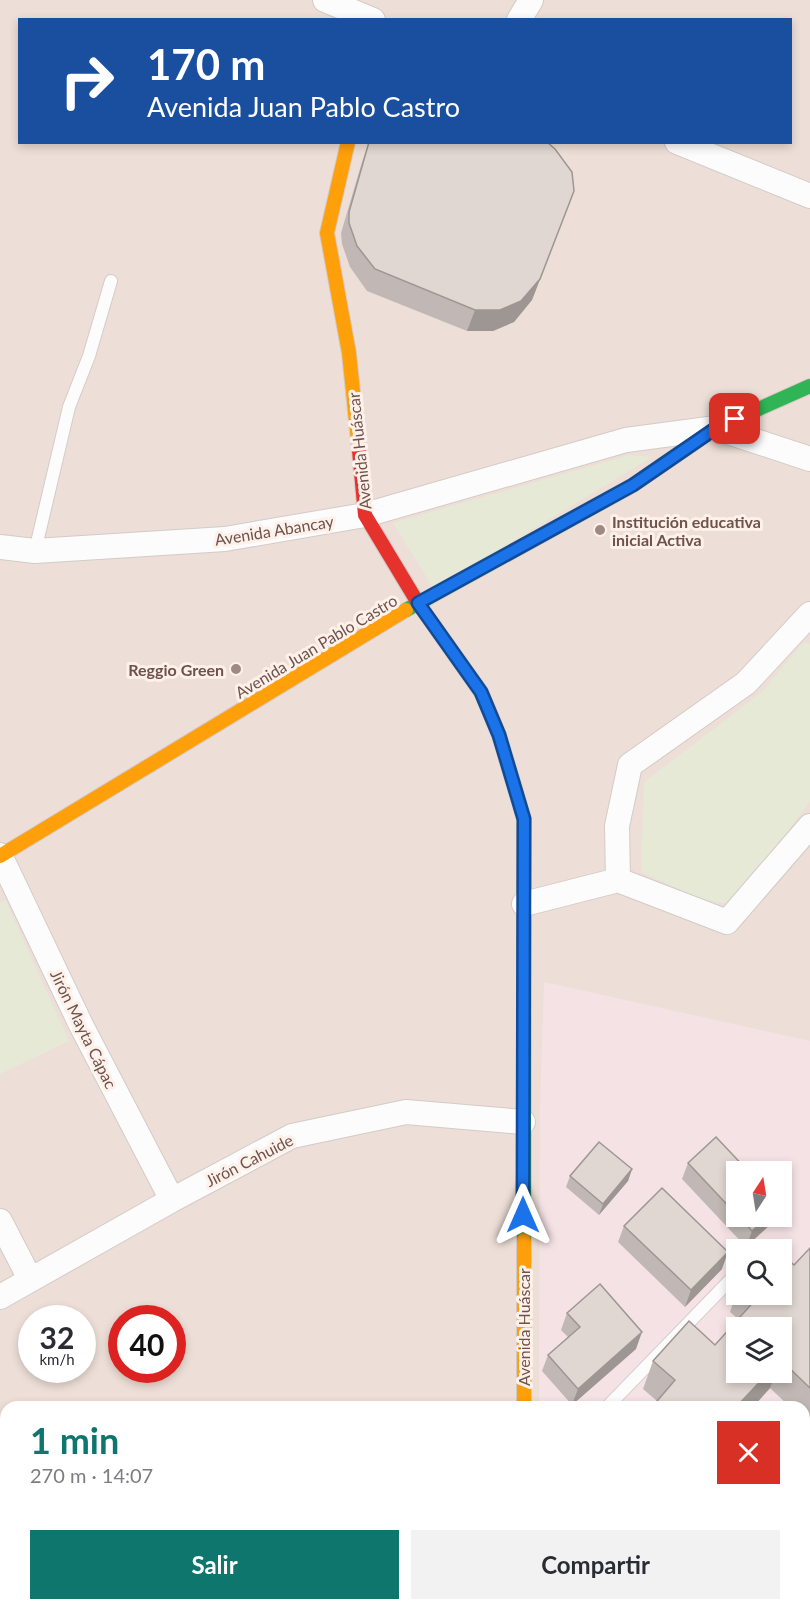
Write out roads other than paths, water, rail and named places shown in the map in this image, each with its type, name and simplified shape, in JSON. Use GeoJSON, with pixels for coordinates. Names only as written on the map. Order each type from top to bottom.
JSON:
{"type":"FeatureCollection","features":[{"type":"Feature","properties":{"kind":"street"},"geometry":{"type":"LineString","coordinates":[[325,0],[368,18]]}},
{"type":"Feature","properties":{"kind":"street"},"geometry":{"type":"LineString","coordinates":[[520,18],[531,0]]}},
{"type":"Feature","properties":{"kind":"street","name":"Avenida Huáscar"},"geometry":{"type":"LineString","coordinates":[[348,144],[327,233],[349,353],[365,515],[418,603],[481,692],[499,735],[524,819],[524,1401]]}},
{"type":"Feature","properties":{"kind":"street"},"geometry":{"type":"LineString","coordinates":[[682,144],[810,196]]}},
{"type":"Feature","properties":{"kind":"street","name":"Avenida Juan Pablo Castro"},"geometry":{"type":"LineString","coordinates":[[0,856],[418,603],[633,485],[716,428],[810,386]]}},
{"type":"Feature","properties":{"kind":"street"},"geometry":{"type":"LineString","coordinates":[[716,428],[810,459]]}},
{"type":"Feature","properties":{"kind":"street","name":"Avenida Abancay"},"geometry":{"type":"LineString","coordinates":[[0,547],[35,550],[225,539],[365,515],[626,440],[716,428]]}},
{"type":"Feature","properties":{"kind":"street"},"geometry":{"type":"LineString","coordinates":[[618,880],[617,826],[630,765],[746,683],[806,623]]}},
{"type":"Feature","properties":{"kind":"street"},"geometry":{"type":"LineString","coordinates":[[524,904],[618,880],[727,922],[810,826]]}},
{"type":"Feature","properties":{"kind":"street","name":"Jirón Mayta Cápac"},"geometry":{"type":"LineString","coordinates":[[0,856],[81,1024],[172,1200]]}},
{"type":"Feature","properties":{"kind":"street","name":"Jirón Cahuide"},"geometry":{"type":"LineString","coordinates":[[0,1297],[172,1200],[292,1136],[406,1112],[524,1122]]}},
{"type":"Feature","properties":{"kind":"street"},"geometry":{"type":"LineString","coordinates":[[0,1221],[30,1279]]}},
{"type":"Feature","properties":{"kind":"lane"},"geometry":{"type":"LineString","coordinates":[[35,550],[69,407],[89,356],[111,281]]}},
{"type":"Feature","properties":{"kind":"lane"},"geometry":{"type":"LineString","coordinates":[[613,1401],[726,1284]]}},
{"type":"Feature","properties":{"kind":"place","name":"Institución educativa inicial Activa"},"geometry":{"type":"Point","coordinates":[600,530]}},
{"type":"Feature","properties":{"kind":"place","name":"Reggio Green"},"geometry":{"type":"Point","coordinates":[236,669]}}]}
